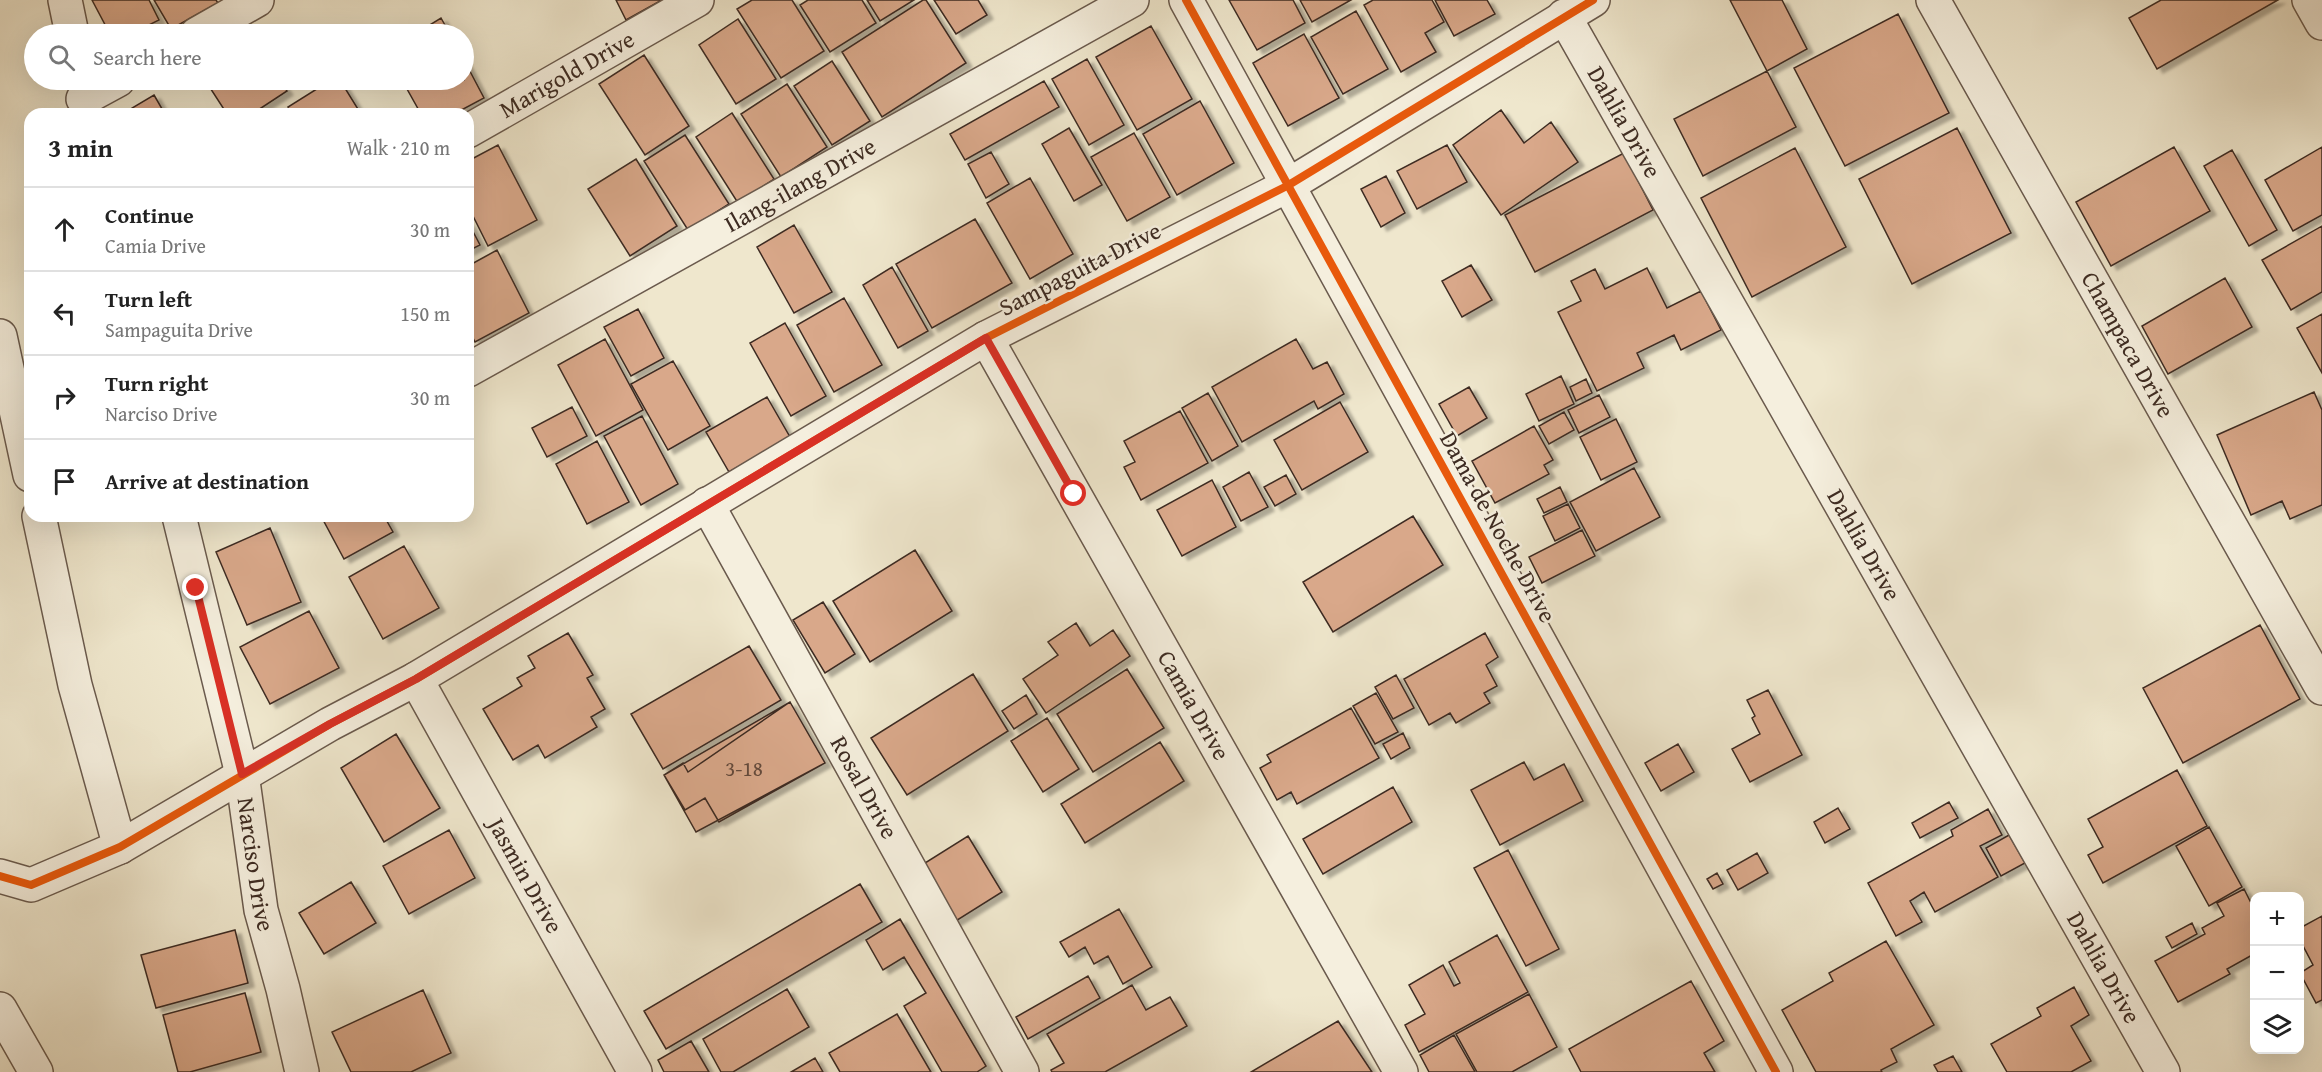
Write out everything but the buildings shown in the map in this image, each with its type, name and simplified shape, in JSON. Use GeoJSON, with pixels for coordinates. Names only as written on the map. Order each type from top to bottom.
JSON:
{"type":"FeatureCollection","features":[{"type":"Feature","properties":{"kind":"street"},"geometry":{"type":"LineString","coordinates":[[66,0],[70,24]]}},
{"type":"Feature","properties":{"kind":"street"},"geometry":{"type":"LineString","coordinates":[[215,24],[257,0]]}},
{"type":"Feature","properties":{"kind":"street","name":"Marigold Drive"},"geometry":{"type":"LineString","coordinates":[[474,128],[697,0]]}},
{"type":"Feature","properties":{"kind":"street","name":"Ilang-ilang Drive"},"geometry":{"type":"LineString","coordinates":[[474,367],[1131,0]]}},
{"type":"Feature","properties":{"kind":"street","name":"Dama de Noche Drive"},"geometry":{"type":"LineString","coordinates":[[1186,0],[1776,1072]]}},
{"type":"Feature","properties":{"kind":"street","name":"Sampaguita Drive"},"geometry":{"type":"LineString","coordinates":[[0,876],[31,885],[120,847],[330,724],[416,679],[986,338],[1287,186],[1593,0]]}},
{"type":"Feature","properties":{"kind":"street","name":"Champaca Drive"},"geometry":{"type":"LineString","coordinates":[[1934,0],[2322,688]]}},
{"type":"Feature","properties":{"kind":"street"},"geometry":{"type":"LineString","coordinates":[[2309,0],[2322,23]]}},
{"type":"Feature","properties":{"kind":"street","name":"Dahlia Drive"},"geometry":{"type":"LineString","coordinates":[[1564,16],[2163,1072]]}},
{"type":"Feature","properties":{"kind":"street"},"geometry":{"type":"LineString","coordinates":[[83,98],[99,90]]}},
{"type":"Feature","properties":{"kind":"street"},"geometry":{"type":"LineString","coordinates":[[0,336],[24,447]]}},
{"type":"Feature","properties":{"kind":"street","name":"Camia Drive"},"geometry":{"type":"LineString","coordinates":[[986,338],[1401,1072]]}},
{"type":"Feature","properties":{"kind":"street","name":"Rosal Drive"},"geometry":{"type":"LineString","coordinates":[[707,504],[1022,1072]]}},
{"type":"Feature","properties":{"kind":"street"},"geometry":{"type":"LineString","coordinates":[[40,522],[75,685],[120,847]]}},
{"type":"Feature","properties":{"kind":"street","name":"Narciso Drive"},"geometry":{"type":"LineString","coordinates":[[189,522],[242,774],[261,910],[283,989],[302,1072]]}},
{"type":"Feature","properties":{"kind":"street","name":"Jasmin Drive"},"geometry":{"type":"LineString","coordinates":[[416,679],[634,1072]]}},
{"type":"Feature","properties":{"kind":"street"},"geometry":{"type":"LineString","coordinates":[[0,1009],[36,1072]]}},
{"type":"Feature","properties":{"kind":"cycle path"},"geometry":{"type":"LineString","coordinates":[[1186,0],[1776,1072]]}},
{"type":"Feature","properties":{"kind":"cycle path"},"geometry":{"type":"LineString","coordinates":[[0,876],[31,885],[120,847],[330,724],[416,679],[986,338],[1287,186],[1593,0]]}},
{"type":"Feature","properties":{"kind":"route"},"geometry":{"type":"LineString","coordinates":[[196,588],[242,774],[416,679],[986,338],[1074,494]]}}]}
